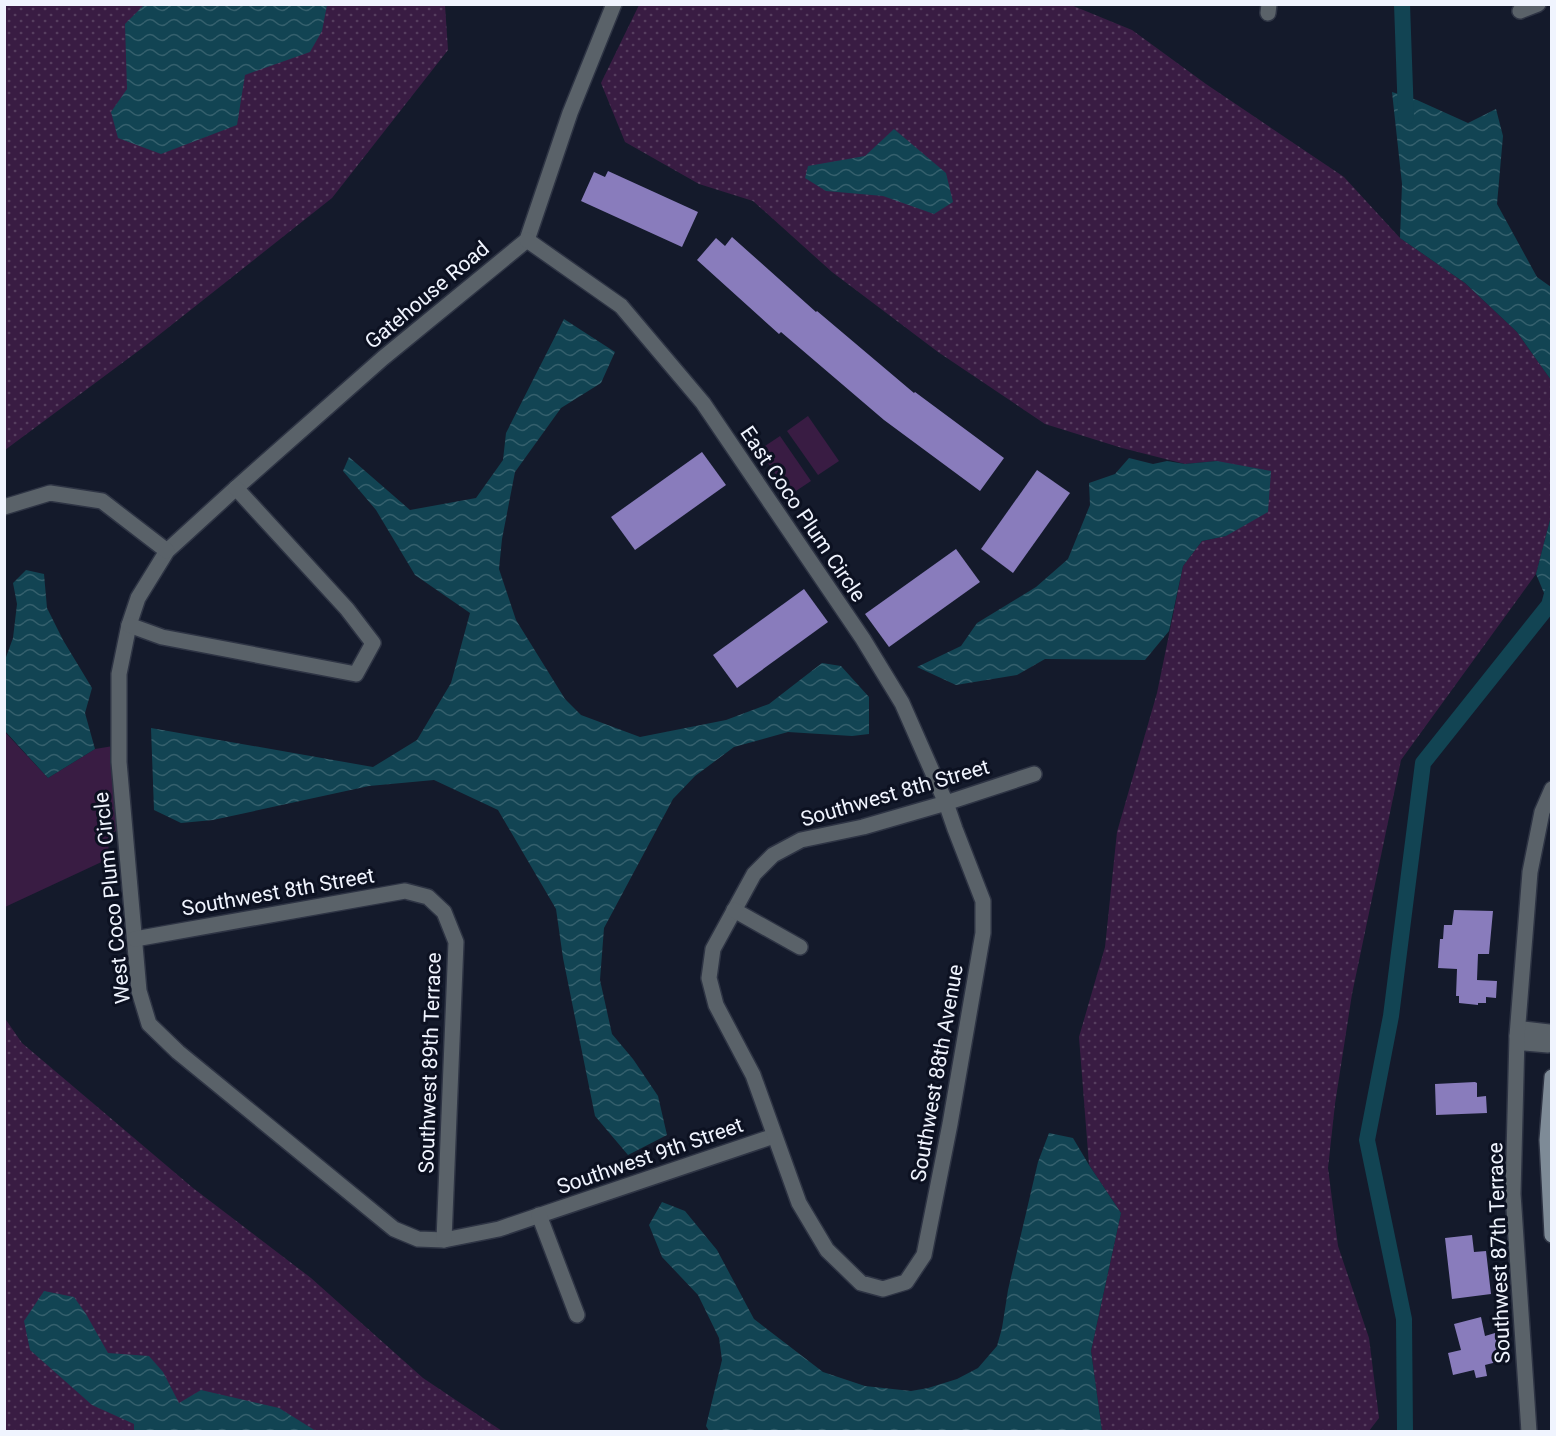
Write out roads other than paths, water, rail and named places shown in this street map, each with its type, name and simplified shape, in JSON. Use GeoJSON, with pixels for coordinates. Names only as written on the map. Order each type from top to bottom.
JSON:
{"type":"FeatureCollection","features":[{"type":"Feature","properties":{"kind":"main road"},"geometry":{"type":"LineString","coordinates":[[1551,1077],[1547,1140],[1551,1235]]}},
{"type":"Feature","properties":{"kind":"street"},"geometry":{"type":"LineString","coordinates":[[527,240],[570,113],[614,4]]}},
{"type":"Feature","properties":{"kind":"street"},"geometry":{"type":"LineString","coordinates":[[1520,11],[1538,4]]}},
{"type":"Feature","properties":{"kind":"street","name":"Gatehouse Road"},"geometry":{"type":"LineString","coordinates":[[166,551],[383,358],[527,240]]}},
{"type":"Feature","properties":{"kind":"street","name":"East Coco Plum Circle"},"geometry":{"type":"LineString","coordinates":[[527,240],[621,306],[703,403],[863,639],[902,703],[946,803],[971,868]]}},
{"type":"Feature","properties":{"kind":"street"},"geometry":{"type":"LineString","coordinates":[[129,625],[162,637],[356,674],[373,643],[347,609],[236,488]]}},
{"type":"Feature","properties":{"kind":"street"},"geometry":{"type":"LineString","coordinates":[[4,507],[50,493],[102,501],[166,551]]}},
{"type":"Feature","properties":{"kind":"street","name":"West Coco Plum Circle"},"geometry":{"type":"LineString","coordinates":[[166,551],[138,598],[129,625],[119,674],[119,762],[139,991],[149,1024],[178,1052],[394,1228],[418,1239],[444,1240],[499,1229],[539,1215]]}},
{"type":"Feature","properties":{"kind":"street","name":"Southwest 8th Street"},"geometry":{"type":"LineString","coordinates":[[774,1136],[753,1075],[716,1005],[709,978],[713,948],[754,874],[773,855],[801,840],[863,827],[1034,774]]}},
{"type":"Feature","properties":{"kind":"street","name":"Southwest 87th Terrace"},"geometry":{"type":"LineString","coordinates":[[1529,1431],[1513,1194],[1517,1036],[1530,872],[1542,812],[1551,789]]}},
{"type":"Feature","properties":{"kind":"street","name":"Southwest 88th Avenue"},"geometry":{"type":"LineString","coordinates":[[774,1136],[799,1203],[828,1250],[861,1283],[883,1289],[906,1282],[924,1254],[950,1124],[983,933],[983,901],[971,868]]}},
{"type":"Feature","properties":{"kind":"street","name":"Southwest 8th Street"},"geometry":{"type":"LineString","coordinates":[[135,939],[405,891],[428,897]]}},
{"type":"Feature","properties":{"kind":"street","name":"Southwest 89th Terrace"},"geometry":{"type":"LineString","coordinates":[[428,897],[444,912],[456,942],[444,1240]]}},
{"type":"Feature","properties":{"kind":"street"},"geometry":{"type":"LineString","coordinates":[[734,910],[800,947]]}},
{"type":"Feature","properties":{"kind":"street"},"geometry":{"type":"LineString","coordinates":[[1551,1034],[1523,1029],[1517,1036],[1523,1043],[1548,1046],[1551,1041]]}},
{"type":"Feature","properties":{"kind":"street","name":"Southwest 9th Street"},"geometry":{"type":"LineString","coordinates":[[539,1215],[774,1136]]}},
{"type":"Feature","properties":{"kind":"street"},"geometry":{"type":"LineString","coordinates":[[539,1215],[577,1315]]}},
{"type":"Feature","properties":{"kind":"water"},"geometry":{"type":"Polygon","coordinates":[[[145,4],[327,5],[322,31],[310,52],[245,75],[237,125],[161,154],[118,138],[111,112],[127,89],[125,24],[145,4]]]}},
{"type":"Feature","properties":{"kind":"water"},"geometry":{"type":"Polygon","coordinates":[[[1392,92],[1417,100],[1468,123],[1496,109],[1503,136],[1497,204],[1537,277],[1551,287],[1551,380],[1517,332],[1465,283],[1400,238],[1402,184],[1392,92]]]}},
{"type":"Feature","properties":{"kind":"water"},"geometry":{"type":"Polygon","coordinates":[[[894,129],[946,173],[953,202],[934,214],[883,196],[826,191],[805,178],[808,166],[865,156],[894,129]]]}},
{"type":"Feature","properties":{"kind":"water"},"geometry":{"type":"Polygon","coordinates":[[[564,319],[615,352],[601,383],[561,408],[515,472],[502,539],[499,569],[516,620],[565,699],[581,715],[640,737],[726,720],[769,704],[822,663],[841,666],[869,697],[869,734],[852,736],[788,732],[734,747],[695,776],[673,799],[604,928],[600,980],[612,1034],[633,1059],[658,1096],[667,1135],[628,1155],[595,1116],[563,958],[556,909],[498,810],[434,780],[369,786],[213,820],[181,823],[154,810],[151,728],[373,767],[417,740],[451,683],[470,613],[415,575],[376,510],[343,471],[349,457],[410,510],[476,498],[503,460],[506,433],[564,319]]]}},
{"type":"Feature","properties":{"kind":"water"},"geometry":{"type":"Polygon","coordinates":[[[1129,458],[1153,464],[1167,461],[1185,464],[1217,461],[1271,471],[1268,512],[1226,536],[1202,541],[1183,566],[1169,631],[1145,660],[1045,659],[1017,675],[956,685],[917,667],[961,646],[977,623],[1036,587],[1068,559],[1090,505],[1089,483],[1115,474],[1129,458]]]}},
{"type":"Feature","properties":{"kind":"water"},"geometry":{"type":"Polygon","coordinates":[[[1551,516],[1552,604],[1549,605],[1536,574],[1551,516]]]}},
{"type":"Feature","properties":{"kind":"water"},"geometry":{"type":"Polygon","coordinates":[[[26,570],[44,574],[47,608],[92,688],[85,713],[95,749],[48,778],[5,731],[5,660],[13,638],[17,604],[13,583],[26,570]]]}},
{"type":"Feature","properties":{"kind":"water"},"geometry":{"type":"Polygon","coordinates":[[[1049,1133],[1073,1138],[1121,1213],[1091,1351],[1102,1431],[709,1431],[706,1426],[722,1360],[719,1338],[698,1295],[662,1257],[649,1225],[662,1202],[685,1211],[717,1250],[754,1319],[823,1372],[865,1386],[911,1391],[928,1388],[957,1379],[978,1368],[997,1346],[1038,1162],[1049,1133]]]}},
{"type":"Feature","properties":{"kind":"water"},"geometry":{"type":"Polygon","coordinates":[[[44,1291],[74,1297],[108,1353],[149,1356],[163,1372],[179,1403],[201,1390],[279,1408],[316,1431],[134,1431],[134,1424],[92,1405],[30,1350],[24,1321],[44,1291]]]}},
{"type":"Feature","properties":{"kind":"waterway"},"geometry":{"type":"LineString","coordinates":[[1402,4],[1406,117]]}},
{"type":"Feature","properties":{"kind":"waterway"},"geometry":{"type":"LineString","coordinates":[[1405,1432],[1404,1319],[1367,1140],[1391,1016],[1423,763],[1549,605],[1552,594]]}}]}
